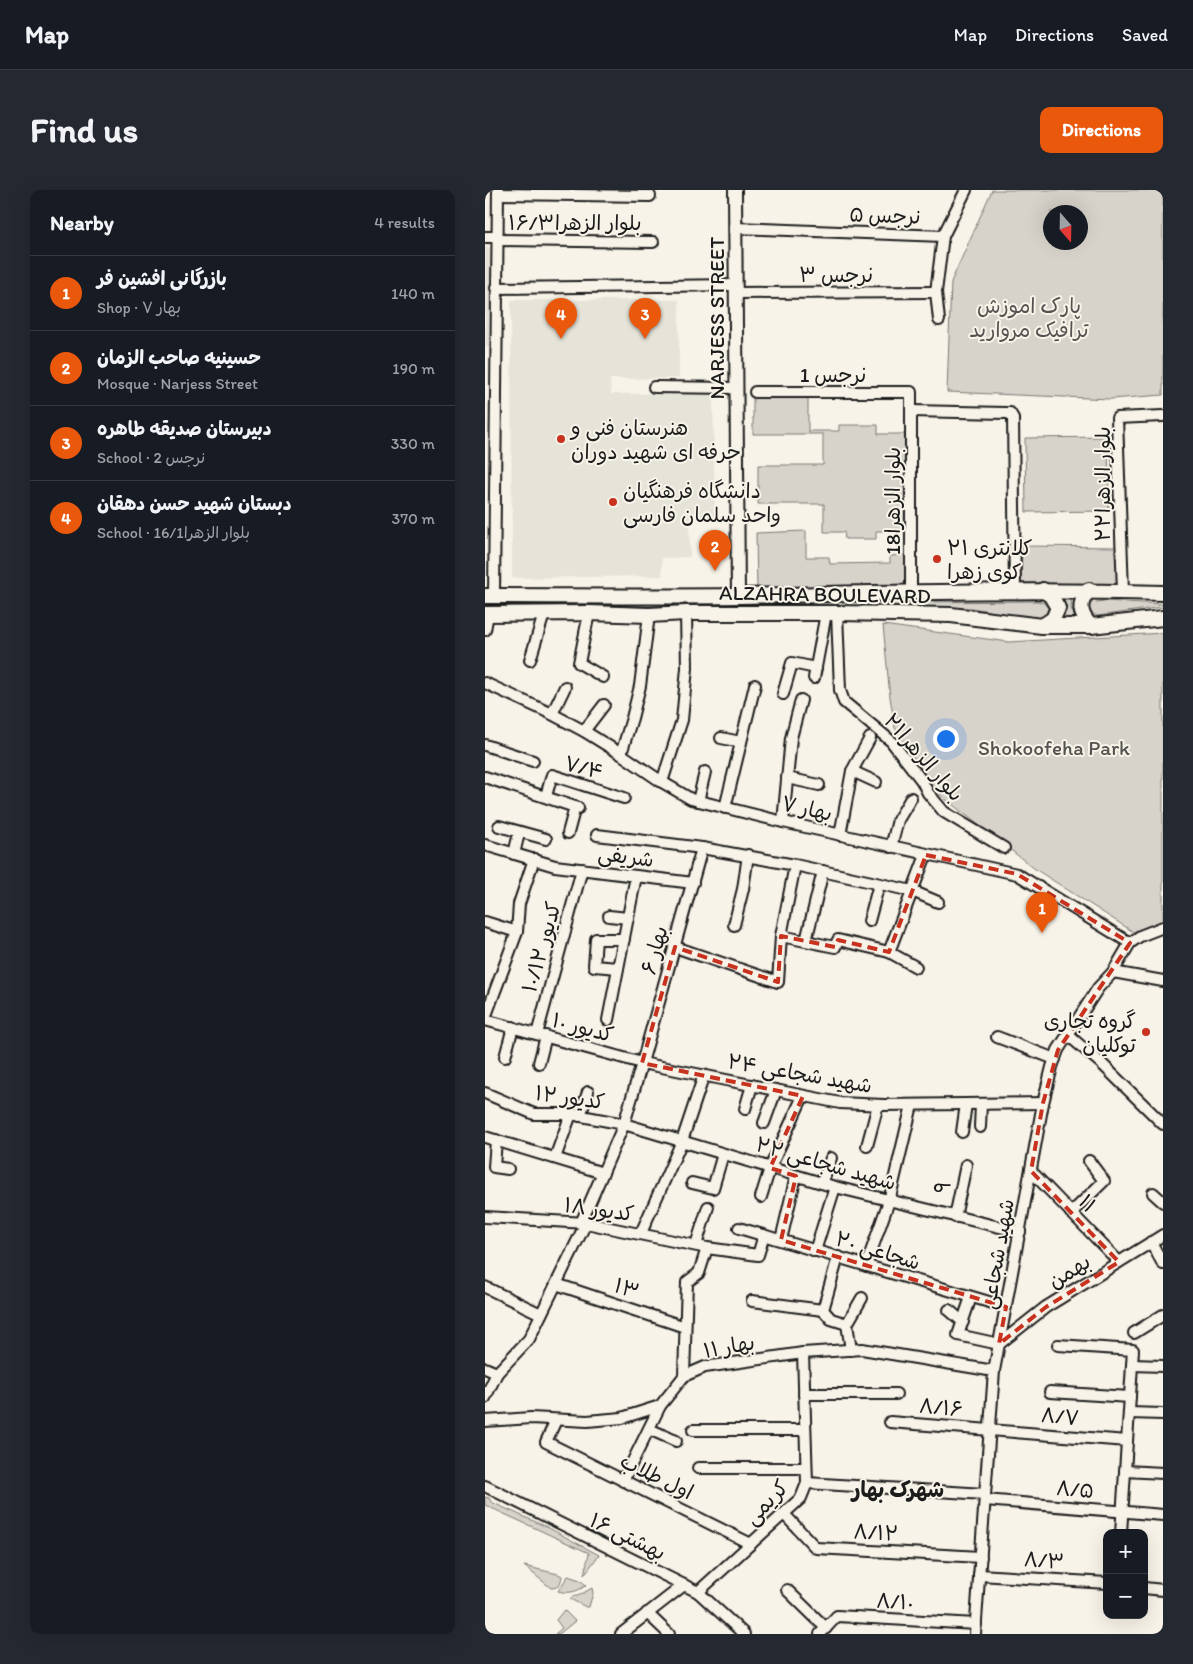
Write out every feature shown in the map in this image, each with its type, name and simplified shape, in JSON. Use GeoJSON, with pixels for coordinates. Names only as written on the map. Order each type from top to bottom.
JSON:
{"type":"FeatureCollection","features":[{"type":"Feature","properties":{"kind":"main road","name":"ALZAHRA BOULEVARD"},"geometry":{"type":"LineString","coordinates":[[489,596],[738,596],[911,591],[1043,590],[1163,593]]}},
{"type":"Feature","properties":{"kind":"main road"},"geometry":{"type":"LineString","coordinates":[[1041,626],[1053,619],[1058,608],[1051,596],[1043,590]]}},
{"type":"Feature","properties":{"kind":"main road"},"geometry":{"type":"LineString","coordinates":[[1089,590],[1082,600],[1080,608],[1083,618],[1091,626]]}},
{"type":"Feature","properties":{"kind":"main road"},"geometry":{"type":"LineString","coordinates":[[549,614],[555,596]]}},
{"type":"Feature","properties":{"kind":"main road","name":"ALZAHRA BOULEVARD"},"geometry":{"type":"LineString","coordinates":[[486,614],[589,613],[649,616],[686,613],[831,612],[951,615],[1041,626],[1091,626],[1163,618]]}},
{"type":"Feature","properties":{"kind":"street","name":"NARJESS STREET"},"geometry":{"type":"LineString","coordinates":[[735,190],[738,596]]}},
{"type":"Feature","properties":{"kind":"street"},"geometry":{"type":"LineString","coordinates":[[939,320],[936,292],[943,236],[966,190]]}},
{"type":"Feature","properties":{"kind":"street"},"geometry":{"type":"LineString","coordinates":[[489,596],[498,192],[650,196]]}},
{"type":"Feature","properties":{"kind":"street","name":"نرجس ۵"},"geometry":{"type":"LineString","coordinates":[[735,228],[943,236]]}},
{"type":"Feature","properties":{"kind":"street","name":"بلوار الزهرا۱۶/۳"},"geometry":{"type":"LineString","coordinates":[[485,237],[497,239],[653,242]]}},
{"type":"Feature","properties":{"kind":"street","name":"نرجس ۳"},"geometry":{"type":"LineString","coordinates":[[496,288],[619,286],[936,292]]}},
{"type":"Feature","properties":{"kind":"street"},"geometry":{"type":"LineString","coordinates":[[654,388],[736,388]]}},
{"type":"Feature","properties":{"kind":"street","name":"1 نرجس"},"geometry":{"type":"LineString","coordinates":[[755,392],[911,392]]}},
{"type":"Feature","properties":{"kind":"street","name":"18بلوار الزهرا"},"geometry":{"type":"LineString","coordinates":[[911,392],[911,591]]}},
{"type":"Feature","properties":{"kind":"street"},"geometry":{"type":"LineString","coordinates":[[911,411],[1010,413],[1013,418],[1015,591]]}},
{"type":"Feature","properties":{"kind":"street","name":"بلوار الزهرا۲۲"},"geometry":{"type":"LineString","coordinates":[[1123,592],[1117,418],[1163,416]]}},
{"type":"Feature","properties":{"kind":"street"},"geometry":{"type":"LineString","coordinates":[[783,694],[792,663],[815,673],[831,612]]}},
{"type":"Feature","properties":{"kind":"street","name":"بلوار الزهرا۲۱"},"geometry":{"type":"LineString","coordinates":[[831,612],[840,690],[844,702],[891,741],[944,812],[1003,848]]}},
{"type":"Feature","properties":{"kind":"street"},"geometry":{"type":"LineString","coordinates":[[589,613],[579,663],[603,677]]}},
{"type":"Feature","properties":{"kind":"street"},"geometry":{"type":"LineString","coordinates":[[662,782],[682,720],[687,668],[686,613]]}},
{"type":"Feature","properties":{"kind":"street"},"geometry":{"type":"LineString","coordinates":[[485,630],[486,614]]}},
{"type":"Feature","properties":{"kind":"street"},"geometry":{"type":"LineString","coordinates":[[530,660],[549,614]]}},
{"type":"Feature","properties":{"kind":"street"},"geometry":{"type":"LineString","coordinates":[[621,754],[641,686],[649,616]]}},
{"type":"Feature","properties":{"kind":"street","name":"بهار ۷"},"geometry":{"type":"LineString","coordinates":[[485,682],[584,731],[691,799],[891,847],[1017,874],[1130,943]]}},
{"type":"Feature","properties":{"kind":"street"},"geometry":{"type":"LineString","coordinates":[[725,808],[755,685]]}},
{"type":"Feature","properties":{"kind":"street"},"geometry":{"type":"LineString","coordinates":[[552,714],[565,687]]}},
{"type":"Feature","properties":{"kind":"street"},"geometry":{"type":"LineString","coordinates":[[783,822],[791,738],[801,700]]}},
{"type":"Feature","properties":{"kind":"street"},"geometry":{"type":"LineString","coordinates":[[584,731],[604,705]]}},
{"type":"Feature","properties":{"kind":"street"},"geometry":{"type":"LineString","coordinates":[[721,738],[741,742]]}},
{"type":"Feature","properties":{"kind":"street"},"geometry":{"type":"LineString","coordinates":[[840,835],[852,771],[870,738]]}},
{"type":"Feature","properties":{"kind":"street"},"geometry":{"type":"LineString","coordinates":[[485,745],[533,761]]}},
{"type":"Feature","properties":{"kind":"street"},"geometry":{"type":"LineString","coordinates":[[852,771],[876,782]]}},
{"type":"Feature","properties":{"kind":"street"},"geometry":{"type":"LineString","coordinates":[[698,801],[705,772]]}},
{"type":"Feature","properties":{"kind":"street","name":"۷/۴"},"geometry":{"type":"LineString","coordinates":[[546,796],[552,775],[624,798]]}},
{"type":"Feature","properties":{"kind":"street"},"geometry":{"type":"LineString","coordinates":[[485,777],[577,807],[568,834]]}},
{"type":"Feature","properties":{"kind":"street"},"geometry":{"type":"LineString","coordinates":[[787,778],[819,785]]}},
{"type":"Feature","properties":{"kind":"street"},"geometry":{"type":"LineString","coordinates":[[891,847],[898,820],[911,798]]}},
{"type":"Feature","properties":{"kind":"street"},"geometry":{"type":"LineString","coordinates":[[499,826],[546,839]]}},
{"type":"Feature","properties":{"kind":"street"},"geometry":{"type":"LineString","coordinates":[[514,854],[519,833]]}},
{"type":"Feature","properties":{"kind":"street"},"geometry":{"type":"LineString","coordinates":[[597,835],[748,855],[913,891],[938,902]]}},
{"type":"Feature","properties":{"kind":"street","name":"شریفی"},"geometry":{"type":"LineString","coordinates":[[485,845],[555,866],[693,883]]}},
{"type":"Feature","properties":{"kind":"street","name":"بهار ۶"},"geometry":{"type":"LineString","coordinates":[[485,1398],[497,1373],[529,1339],[584,1223],[624,1124],[702,848]]}},
{"type":"Feature","properties":{"kind":"street"},"geometry":{"type":"LineString","coordinates":[[734,925],[743,889],[748,855]]}},
{"type":"Feature","properties":{"kind":"street"},"geometry":{"type":"LineString","coordinates":[[889,952],[926,855]]}},
{"type":"Feature","properties":{"kind":"street"},"geometry":{"type":"LineString","coordinates":[[485,1019],[517,932],[519,904],[534,859]]}},
{"type":"Feature","properties":{"kind":"street"},"geometry":{"type":"LineString","coordinates":[[675,947],[778,982],[781,936],[795,865]]}},
{"type":"Feature","properties":{"kind":"street","name":"کدیور ۱۰/۱۲"},"geometry":{"type":"LineString","coordinates":[[539,1063],[541,1035],[583,870]]}},
{"type":"Feature","properties":{"kind":"street"},"geometry":{"type":"LineString","coordinates":[[806,941],[823,871]]}},
{"type":"Feature","properties":{"kind":"street"},"geometry":{"type":"LineString","coordinates":[[608,1020],[636,876]]}},
{"type":"Feature","properties":{"kind":"street"},"geometry":{"type":"LineString","coordinates":[[869,921],[879,884]]}},
{"type":"Feature","properties":{"kind":"street"},"geometry":{"type":"LineString","coordinates":[[609,916],[628,918]]}},
{"type":"Feature","properties":{"kind":"street"},"geometry":{"type":"LineString","coordinates":[[485,922],[517,932]]}},
{"type":"Feature","properties":{"kind":"street"},"geometry":{"type":"LineString","coordinates":[[1130,943],[1140,936],[1163,927]]}},
{"type":"Feature","properties":{"kind":"street"},"geometry":{"type":"LineString","coordinates":[[781,936],[835,946],[838,940],[889,952],[917,967]]}},
{"type":"Feature","properties":{"kind":"street"},"geometry":{"type":"LineString","coordinates":[[618,968],[594,966],[596,939],[624,940]]}},
{"type":"Feature","properties":{"kind":"street","name":"شهید شجاعی"},"geometry":{"type":"LineString","coordinates":[[975,1629],[994,1371],[1043,1103],[1059,1050],[1098,988],[1113,972],[1130,943]]}},
{"type":"Feature","properties":{"kind":"street"},"geometry":{"type":"LineString","coordinates":[[1113,972],[1163,981]]}},
{"type":"Feature","properties":{"kind":"street","name":"کدیور ۱۰"},"geometry":{"type":"LineString","coordinates":[[485,1019],[642,1063]]}},
{"type":"Feature","properties":{"kind":"street"},"geometry":{"type":"LineString","coordinates":[[505,1057],[513,1027]]}},
{"type":"Feature","properties":{"kind":"street"},"geometry":{"type":"LineString","coordinates":[[1068,1035],[1102,1064],[1163,1124]]}},
{"type":"Feature","properties":{"kind":"street"},"geometry":{"type":"LineString","coordinates":[[997,1038],[1055,1060]]}},
{"type":"Feature","properties":{"kind":"street","name":"شهید شجاعی ۲۴"},"geometry":{"type":"LineString","coordinates":[[642,1063],[839,1103],[877,1105],[1043,1103]]}},
{"type":"Feature","properties":{"kind":"street"},"geometry":{"type":"LineString","coordinates":[[641,1233],[682,1141],[704,1075]]}},
{"type":"Feature","properties":{"kind":"street"},"geometry":{"type":"LineString","coordinates":[[745,1109],[752,1085]]}},
{"type":"Feature","properties":{"kind":"street"},"geometry":{"type":"LineString","coordinates":[[764,1123],[776,1090]]}},
{"type":"Feature","properties":{"kind":"street"},"geometry":{"type":"LineString","coordinates":[[555,1158],[588,1092]]}},
{"type":"Feature","properties":{"kind":"street","name":"کدیور ۱۲"},"geometry":{"type":"LineString","coordinates":[[485,1093],[534,1114],[576,1115],[624,1124]]}},
{"type":"Feature","properties":{"kind":"street"},"geometry":{"type":"LineString","coordinates":[[761,1197],[770,1168],[803,1096]]}},
{"type":"Feature","properties":{"kind":"street"},"geometry":{"type":"LineString","coordinates":[[962,1132],[966,1104]]}},
{"type":"Feature","properties":{"kind":"street"},"geometry":{"type":"LineString","coordinates":[[979,1127],[981,1104]]}},
{"type":"Feature","properties":{"kind":"street"},"geometry":{"type":"LineString","coordinates":[[867,1146],[877,1105]]}},
{"type":"Feature","properties":{"kind":"street"},"geometry":{"type":"LineString","coordinates":[[866,1266],[889,1201],[912,1105]]}},
{"type":"Feature","properties":{"kind":"street","name":"شهید شجاعی ۲۲"},"geometry":{"type":"LineString","coordinates":[[624,1124],[835,1187],[1020,1232]]}},
{"type":"Feature","properties":{"kind":"street"},"geometry":{"type":"LineString","coordinates":[[485,1137],[603,1173]]}},
{"type":"Feature","properties":{"kind":"street"},"geometry":{"type":"LineString","coordinates":[[496,1140],[494,1168],[508,1169]]}},
{"type":"Feature","properties":{"kind":"street"},"geometry":{"type":"LineString","coordinates":[[692,1183],[713,1188],[723,1154]]}},
{"type":"Feature","properties":{"kind":"street"},"geometry":{"type":"LineString","coordinates":[[822,1183],[831,1158]]}},
{"type":"Feature","properties":{"kind":"street"},"geometry":{"type":"LineString","coordinates":[[1071,1213],[1104,1181],[1089,1161]]}},
{"type":"Feature","properties":{"kind":"street","name":"۹"},"geometry":{"type":"LineString","coordinates":[[955,1216],[965,1164]]}},
{"type":"Feature","properties":{"kind":"street","name":"۱۱"},"geometry":{"type":"LineString","coordinates":[[1031,1171],[1119,1262]]}},
{"type":"Feature","properties":{"kind":"street"},"geometry":{"type":"LineString","coordinates":[[781,1240],[796,1176]]}},
{"type":"Feature","properties":{"kind":"street"},"geometry":{"type":"LineString","coordinates":[[815,1251],[835,1187]]}},
{"type":"Feature","properties":{"kind":"street"},"geometry":{"type":"LineString","coordinates":[[1153,1193],[1163,1202]]}},
{"type":"Feature","properties":{"kind":"street"},"geometry":{"type":"LineString","coordinates":[[684,1376],[687,1282],[699,1273],[701,1247],[708,1207]]}},
{"type":"Feature","properties":{"kind":"street","name":"کدیور ۱۸"},"geometry":{"type":"LineString","coordinates":[[485,1217],[584,1223],[641,1233],[701,1247],[758,1255],[764,1235]]}},
{"type":"Feature","properties":{"kind":"street","name":"شجاعی ۲۰"},"geometry":{"type":"LineString","coordinates":[[739,1228],[1006,1308]]}},
{"type":"Feature","properties":{"kind":"street","name":"بهمن"},"geometry":{"type":"LineString","coordinates":[[999,1344],[1046,1307],[1163,1235]]}},
{"type":"Feature","properties":{"kind":"street"},"geometry":{"type":"LineString","coordinates":[[1151,1242],[1163,1264]]}},
{"type":"Feature","properties":{"kind":"street"},"geometry":{"type":"LineString","coordinates":[[823,1310],[838,1257]]}},
{"type":"Feature","properties":{"kind":"street","name":"۱۳"},"geometry":{"type":"LineString","coordinates":[[556,1284],[685,1327]]}},
{"type":"Feature","properties":{"kind":"street"},"geometry":{"type":"LineString","coordinates":[[485,1287],[541,1314]]}},
{"type":"Feature","properties":{"kind":"street"},"geometry":{"type":"LineString","coordinates":[[971,1297],[958,1335],[999,1344]]}},
{"type":"Feature","properties":{"kind":"street"},"geometry":{"type":"LineString","coordinates":[[851,1350],[847,1324],[862,1298]]}},
{"type":"Feature","properties":{"kind":"street"},"geometry":{"type":"LineString","coordinates":[[752,1301],[823,1310],[831,1319],[847,1324]]}},
{"type":"Feature","properties":{"kind":"street"},"geometry":{"type":"LineString","coordinates":[[949,1310],[963,1322]]}},
{"type":"Feature","properties":{"kind":"street"},"geometry":{"type":"LineString","coordinates":[[1133,1333],[1163,1315]]}},
{"type":"Feature","properties":{"kind":"street"},"geometry":{"type":"LineString","coordinates":[[1058,1345],[1133,1350],[1121,1529]]}},
{"type":"Feature","properties":{"kind":"street","name":"بهار ۱۱"},"geometry":{"type":"LineString","coordinates":[[623,1480],[660,1406],[684,1376],[705,1367],[803,1353],[862,1349],[994,1371]]}},
{"type":"Feature","properties":{"kind":"street","name":"کریمی"},"geometry":{"type":"LineString","coordinates":[[699,1592],[801,1498],[807,1483],[803,1353]]}},
{"type":"Feature","properties":{"kind":"street"},"geometry":{"type":"LineString","coordinates":[[1132,1365],[1163,1366]]}},
{"type":"Feature","properties":{"kind":"street"},"geometry":{"type":"LineString","coordinates":[[485,1368],[497,1373]]}},
{"type":"Feature","properties":{"kind":"street"},"geometry":{"type":"LineString","coordinates":[[1050,1392],[1130,1397]]}},
{"type":"Feature","properties":{"kind":"street"},"geometry":{"type":"LineString","coordinates":[[804,1394],[897,1394]]}},
{"type":"Feature","properties":{"kind":"street"},"geometry":{"type":"LineString","coordinates":[[485,1421],[531,1418],[587,1421],[622,1418],[660,1406]]}},
{"type":"Feature","properties":{"kind":"street"},"geometry":{"type":"LineString","coordinates":[[1129,1412],[1163,1414]]}},
{"type":"Feature","properties":{"kind":"street","name":"اول طلاب"},"geometry":{"type":"LineString","coordinates":[[556,1420],[546,1442],[751,1544]]}},
{"type":"Feature","properties":{"kind":"street","name":"۸/۱۶"},"geometry":{"type":"LineString","coordinates":[[890,1422],[990,1430]]}},
{"type":"Feature","properties":{"kind":"street"},"geometry":{"type":"LineString","coordinates":[[649,1429],[676,1441]]}},
{"type":"Feature","properties":{"kind":"street"},"geometry":{"type":"LineString","coordinates":[[693,1430],[805,1430]]}},
{"type":"Feature","properties":{"kind":"street","name":"۸/۷"},"geometry":{"type":"LineString","coordinates":[[990,1430],[1127,1441]]}},
{"type":"Feature","properties":{"kind":"street"},"geometry":{"type":"LineString","coordinates":[[699,1468],[806,1468]]}},
{"type":"Feature","properties":{"kind":"street"},"geometry":{"type":"LineString","coordinates":[[1125,1471],[1163,1473]]}},
{"type":"Feature","properties":{"kind":"street","name":"۸/۵"},"geometry":{"type":"LineString","coordinates":[[807,1483],[985,1497],[1163,1515]]}},
{"type":"Feature","properties":{"kind":"street","name":"۱۶ بهشتی"},"geometry":{"type":"LineString","coordinates":[[485,1486],[699,1592],[744,1634]]}},
{"type":"Feature","properties":{"kind":"street","name":"۸/۱۲"},"geometry":{"type":"LineString","coordinates":[[784,1514],[816,1548],[981,1557]]}},
{"type":"Feature","properties":{"kind":"street","name":"۸/۳"},"geometry":{"type":"LineString","coordinates":[[979,1575],[1103,1583]]}},
{"type":"Feature","properties":{"kind":"street"},"geometry":{"type":"LineString","coordinates":[[621,1634],[684,1585]]}},
{"type":"Feature","properties":{"kind":"street"},"geometry":{"type":"LineString","coordinates":[[1148,1588],[1163,1590]]}},
{"type":"Feature","properties":{"kind":"street"},"geometry":{"type":"LineString","coordinates":[[787,1590],[823,1631]]}},
{"type":"Feature","properties":{"kind":"street"},"geometry":{"type":"LineString","coordinates":[[647,1613],[669,1634]]}},
{"type":"Feature","properties":{"kind":"street","name":"۸/۱۰"},"geometry":{"type":"LineString","coordinates":[[823,1631],[837,1616],[975,1629]]}},
{"type":"Feature","properties":{"kind":"highlighted area"},"geometry":{"type":"Polygon","coordinates":[[[926,855],[1017,874],[1130,943],[1058,1050],[1043,1103],[1031,1171],[1119,1262],[1046,1307],[999,1344],[1006,1307],[781,1240],[796,1176],[770,1168],[803,1096],[642,1063],[675,947],[778,982],[781,936],[835,947],[838,940],[889,952],[926,855]]]}},
{"type":"Feature","properties":{"kind":"shaded area"},"geometry":{"type":"Polygon","coordinates":[[[485,247],[490,247],[490,347],[485,347],[485,247]]]}},
{"type":"Feature","properties":{"kind":"shaded area"},"geometry":{"type":"Polygon","coordinates":[[[511,300],[679,300],[679,378],[610,379],[611,394],[713,393],[715,519],[689,519],[690,557],[662,558],[662,576],[512,578],[511,300]]]}},
{"type":"Feature","properties":{"kind":"green space","name":"پارک اموزش ترافیک مروارید"},"geometry":{"type":"Polygon","coordinates":[[[992,190],[1163,190],[1163,395],[1111,399],[947,392],[951,282],[992,190]]]}},
{"type":"Feature","properties":{"kind":"green space"},"geometry":{"type":"Polygon","coordinates":[[[808,395],[808,431],[839,431],[839,425],[878,425],[878,434],[908,434],[908,531],[876,531],[876,539],[845,539],[844,532],[824,532],[824,504],[758,504],[758,465],[823,465],[823,434],[753,434],[753,396],[808,395]]]}},
{"type":"Feature","properties":{"kind":"green space"},"geometry":{"type":"Polygon","coordinates":[[[1108,437],[1109,511],[1026,512],[1025,438],[1108,437]]]}},
{"type":"Feature","properties":{"kind":"green space"},"geometry":{"type":"Polygon","coordinates":[[[806,531],[806,557],[829,557],[830,564],[890,563],[890,556],[907,555],[908,587],[757,592],[756,533],[806,531]]]}},
{"type":"Feature","properties":{"kind":"green space"},"geometry":{"type":"Polygon","coordinates":[[[1022,546],[1118,547],[1117,585],[1021,583],[1022,546]]]}},
{"type":"Feature","properties":{"kind":"green space"},"geometry":{"type":"Polygon","coordinates":[[[1072,596],[1071,608],[1077,622],[1061,623],[1063,610],[1059,597],[1072,596]]]}},
{"type":"Feature","properties":{"kind":"green space"},"geometry":{"type":"Polygon","coordinates":[[[1038,601],[1044,603],[1048,608],[1044,616],[1036,619],[972,608],[557,608],[558,605],[1038,601]]]}},
{"type":"Feature","properties":{"kind":"green space"},"geometry":{"type":"Polygon","coordinates":[[[1103,601],[1163,604],[1163,607],[1097,616],[1089,612],[1088,607],[1091,603],[1103,601]]]}},
{"type":"Feature","properties":{"kind":"green space","name":"Shokoofeha Park"},"geometry":{"type":"Polygon","coordinates":[[[883,625],[1009,642],[1163,633],[1163,921],[1135,933],[1035,869],[935,791],[895,728],[883,625]]]}},
{"type":"Feature","properties":{"kind":"green space"},"geometry":{"type":"Polygon","coordinates":[[[485,1497],[489,1498],[491,1502],[547,1527],[599,1555],[584,1575],[589,1553],[485,1505],[485,1497]]]}},
{"type":"Feature","properties":{"kind":"green space"},"geometry":{"type":"Polygon","coordinates":[[[524,1566],[558,1574],[562,1576],[560,1583],[558,1586],[551,1588],[524,1566]]]}},
{"type":"Feature","properties":{"kind":"green space"},"geometry":{"type":"Polygon","coordinates":[[[568,1576],[580,1580],[586,1585],[573,1592],[558,1591],[568,1576]]]}},
{"type":"Feature","properties":{"kind":"green space"},"geometry":{"type":"Polygon","coordinates":[[[592,1588],[593,1593],[589,1607],[570,1599],[578,1596],[592,1588]]]}},
{"type":"Feature","properties":{"kind":"green space"},"geometry":{"type":"Polygon","coordinates":[[[564,1610],[575,1621],[559,1634],[555,1634],[562,1628],[556,1620],[564,1610]]]}},
{"type":"Feature","properties":{"kind":"place","name":"دبستان شهید حسن دهقان"},"geometry":{"type":"Point","coordinates":[561,339]}},
{"type":"Feature","properties":{"kind":"place","name":"دبیرستان صدیقه طاهره"},"geometry":{"type":"Point","coordinates":[645,339]}},
{"type":"Feature","properties":{"kind":"place","name":"هنرستان فنی و حرفه ای شهید دوران"},"geometry":{"type":"Point","coordinates":[561,439]}},
{"type":"Feature","properties":{"kind":"place","name":"دانشگاه فرهنگیان واحد سلمان فارسی"},"geometry":{"type":"Point","coordinates":[613,502]}},
{"type":"Feature","properties":{"kind":"place","name":"کلانتری ۲۱ کوی زهرا"},"geometry":{"type":"Point","coordinates":[937,559]}},
{"type":"Feature","properties":{"kind":"place","name":"حسینیه صاحب الزمان"},"geometry":{"type":"Point","coordinates":[715,571]}},
{"type":"Feature","properties":{"kind":"place","name":"بازرگانی افشین فر"},"geometry":{"type":"Point","coordinates":[1042,933]}},
{"type":"Feature","properties":{"kind":"place","name":"گروه تجاری توکلیان"},"geometry":{"type":"Point","coordinates":[1146,1032]}},
{"type":"Feature","properties":{"kind":"district","name":"شهرک بهار"},"geometry":{"type":"Point","coordinates":[898,1489]}}]}
